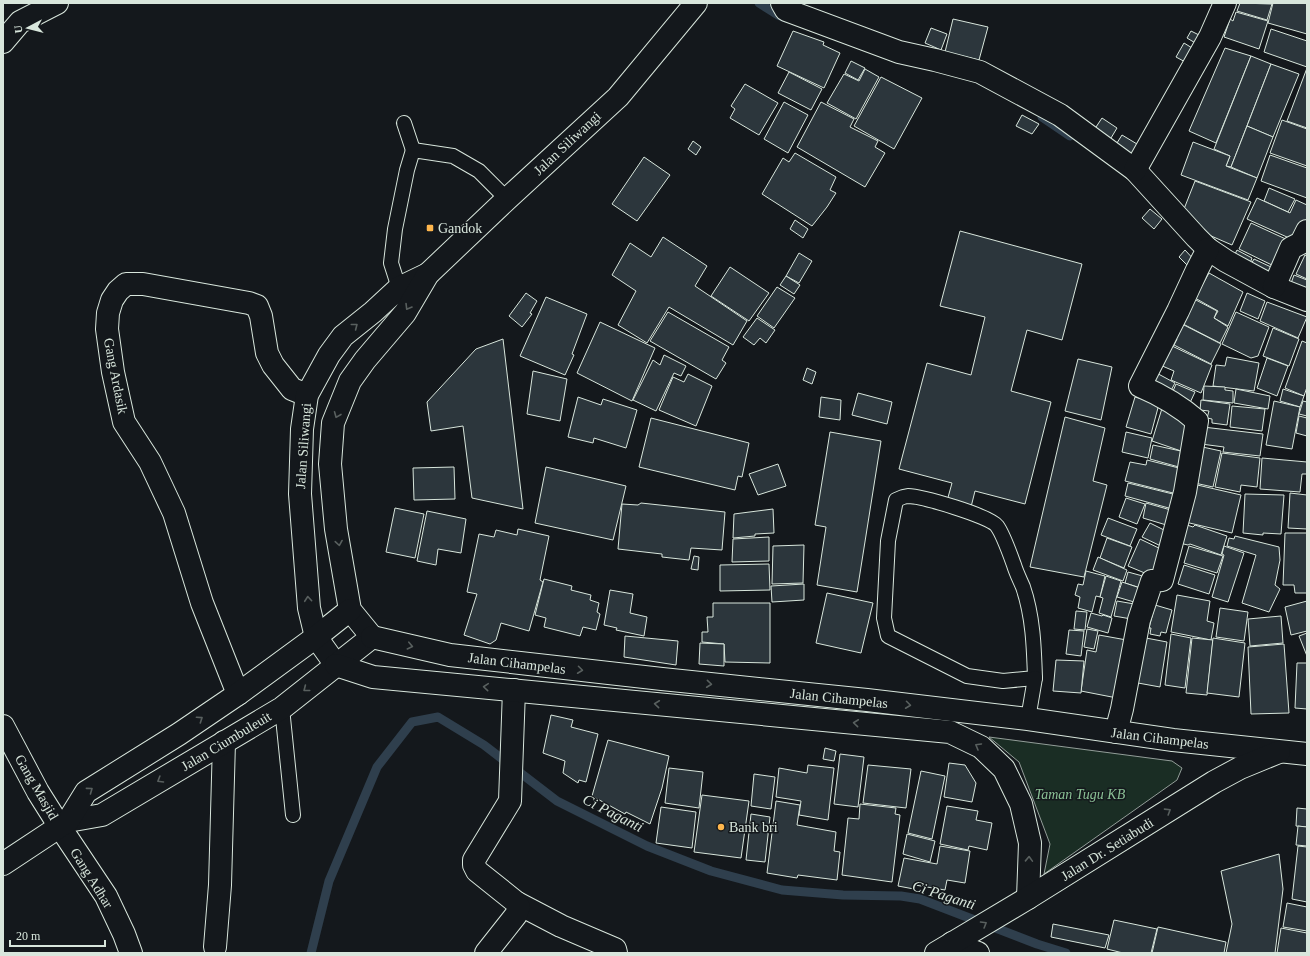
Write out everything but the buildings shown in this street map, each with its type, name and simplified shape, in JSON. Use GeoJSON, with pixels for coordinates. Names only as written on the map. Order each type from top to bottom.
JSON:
{"type":"FeatureCollection","features":[{"type":"Feature","properties":{"kind":"main road"},"geometry":{"type":"LineString","coordinates":[[3,42],[20,22],[57,3]]}},
{"type":"Feature","properties":{"kind":"main road","name":"Jalan Siliwangi"},"geometry":{"type":"LineString","coordinates":[[372,638],[350,610],[336,529],[330,464],[333,423],[350,381],[365,360],[405,313],[428,274],[618,97],[696,3]]}},
{"type":"Feature","properties":{"kind":"main road"},"geometry":{"type":"LineString","coordinates":[[782,3],[786,10],[899,52],[980,72],[1060,115],[1135,170],[1205,255],[1226,261],[1274,287],[1307,300]]}},
{"type":"Feature","properties":{"kind":"main road"},"geometry":{"type":"LineString","coordinates":[[1135,170],[1210,37],[1225,3]]}},
{"type":"Feature","properties":{"kind":"main road"},"geometry":{"type":"LineString","coordinates":[[1274,287],[1291,248],[1301,243],[1307,231]]}},
{"type":"Feature","properties":{"kind":"main road"},"geometry":{"type":"LineString","coordinates":[[1116,732],[1122,709],[1139,620],[1152,581],[1162,580],[1185,492],[1197,421],[1185,411],[1159,394],[1140,386],[1205,255]]}},
{"type":"Feature","properties":{"kind":"main road","name":"Jalan Siliwangi"},"geometry":{"type":"LineString","coordinates":[[336,665],[316,637],[309,608],[300,494],[302,429],[307,395],[329,355],[343,336],[373,312],[399,288],[428,274]]}},
{"type":"Feature","properties":{"kind":"main road","name":"Gang Ardasik"},"geometry":{"type":"LineString","coordinates":[[238,694],[202,603],[174,513],[150,462],[124,422],[113,372],[107,329],[108,313],[112,300],[118,291],[126,284],[143,284],[249,303],[257,306],[261,316],[267,353],[273,365],[292,389],[307,395]]}},
{"type":"Feature","properties":{"kind":"main road","name":"Jalan Ciumbuleuit"},"geometry":{"type":"LineString","coordinates":[[64,824],[86,792],[179,734],[238,694],[350,610]]}},
{"type":"Feature","properties":{"kind":"main road","name":"Jalan Cihampelas"},"geometry":{"type":"LineString","coordinates":[[372,638],[450,655],[662,680],[867,700],[1028,719],[1173,740],[1307,754]]}},
{"type":"Feature","properties":{"kind":"main road","name":"Jalan Ciumbuleuit"},"geometry":{"type":"LineString","coordinates":[[3,864],[64,824],[102,815],[282,708],[372,638]]}},
{"type":"Feature","properties":{"kind":"main road","name":"Jalan Cihampelas"},"geometry":{"type":"LineString","coordinates":[[336,665],[373,677],[950,732],[981,747],[1004,769],[1021,804],[1030,843],[1028,898]]}},
{"type":"Feature","properties":{"kind":"main road"},"geometry":{"type":"LineString","coordinates":[[514,690],[510,801],[474,860],[474,865],[477,871],[517,903],[561,926],[615,950],[616,953]]}},
{"type":"Feature","properties":{"kind":"main road","name":"Gang Masjid"},"geometry":{"type":"LineString","coordinates":[[3,726],[38,792],[64,824]]}},
{"type":"Feature","properties":{"kind":"main road"},"geometry":{"type":"LineString","coordinates":[[215,947],[220,885],[224,742]]}},
{"type":"Feature","properties":{"kind":"main road","name":"Jalan Dr. Setiabudi"},"geometry":{"type":"LineString","coordinates":[[950,944],[1028,898],[1214,782],[1240,768],[1282,751]]}},
{"type":"Feature","properties":{"kind":"main road","name":"Gang Adhar"},"geometry":{"type":"LineString","coordinates":[[64,824],[106,896],[124,934],[131,953]]}},
{"type":"Feature","properties":{"kind":"main road"},"geometry":{"type":"LineString","coordinates":[[486,953],[516,915],[519,907],[517,903]]}},
{"type":"Feature","properties":{"kind":"main road"},"geometry":{"type":"LineString","coordinates":[[950,944],[978,953]]}},
{"type":"Feature","properties":{"kind":"lane"},"geometry":{"type":"LineString","coordinates":[[399,288],[390,263],[407,170],[413,150],[404,123]]}},
{"type":"Feature","properties":{"kind":"lane"},"geometry":{"type":"LineString","coordinates":[[413,150],[452,156],[479,171],[507,199]]}},
{"type":"Feature","properties":{"kind":"lane"},"geometry":{"type":"LineString","coordinates":[[1028,719],[1035,678],[1034,640],[1023,588],[1010,554],[996,524],[980,516],[916,496],[902,497],[896,500],[888,541],[884,618],[888,636],[967,676],[1003,682],[1035,678]]}},
{"type":"Feature","properties":{"kind":"lane"},"geometry":{"type":"LineString","coordinates":[[282,708],[293,815]]}},
{"type":"Feature","properties":{"kind":"green space","name":"Taman Tugu KB"},"geometry":{"type":"Polygon","coordinates":[[[989,737],[1172,761],[1182,768],[1177,780],[1044,874],[1050,844],[1019,762],[989,737]]]}},
{"type":"Feature","properties":{"kind":"waterway"},"geometry":{"type":"LineString","coordinates":[[759,3],[778,15],[786,18]]}},
{"type":"Feature","properties":{"kind":"waterway"},"geometry":{"type":"LineString","coordinates":[[1042,117],[1070,136]]}},
{"type":"Feature","properties":{"kind":"waterway","name":"Ci Paganti"},"geometry":{"type":"LineString","coordinates":[[311,953],[329,881],[377,767],[412,722],[438,717],[484,745],[557,801],[647,846],[711,871],[782,890],[843,895],[901,896],[920,899],[1037,944],[1066,953]]}},
{"type":"Feature","properties":{"kind":"place","name":"Gandok"},"geometry":{"type":"Point","coordinates":[430,228]}},
{"type":"Feature","properties":{"kind":"place","name":"Bank bri"},"geometry":{"type":"Point","coordinates":[721,827]}}]}
